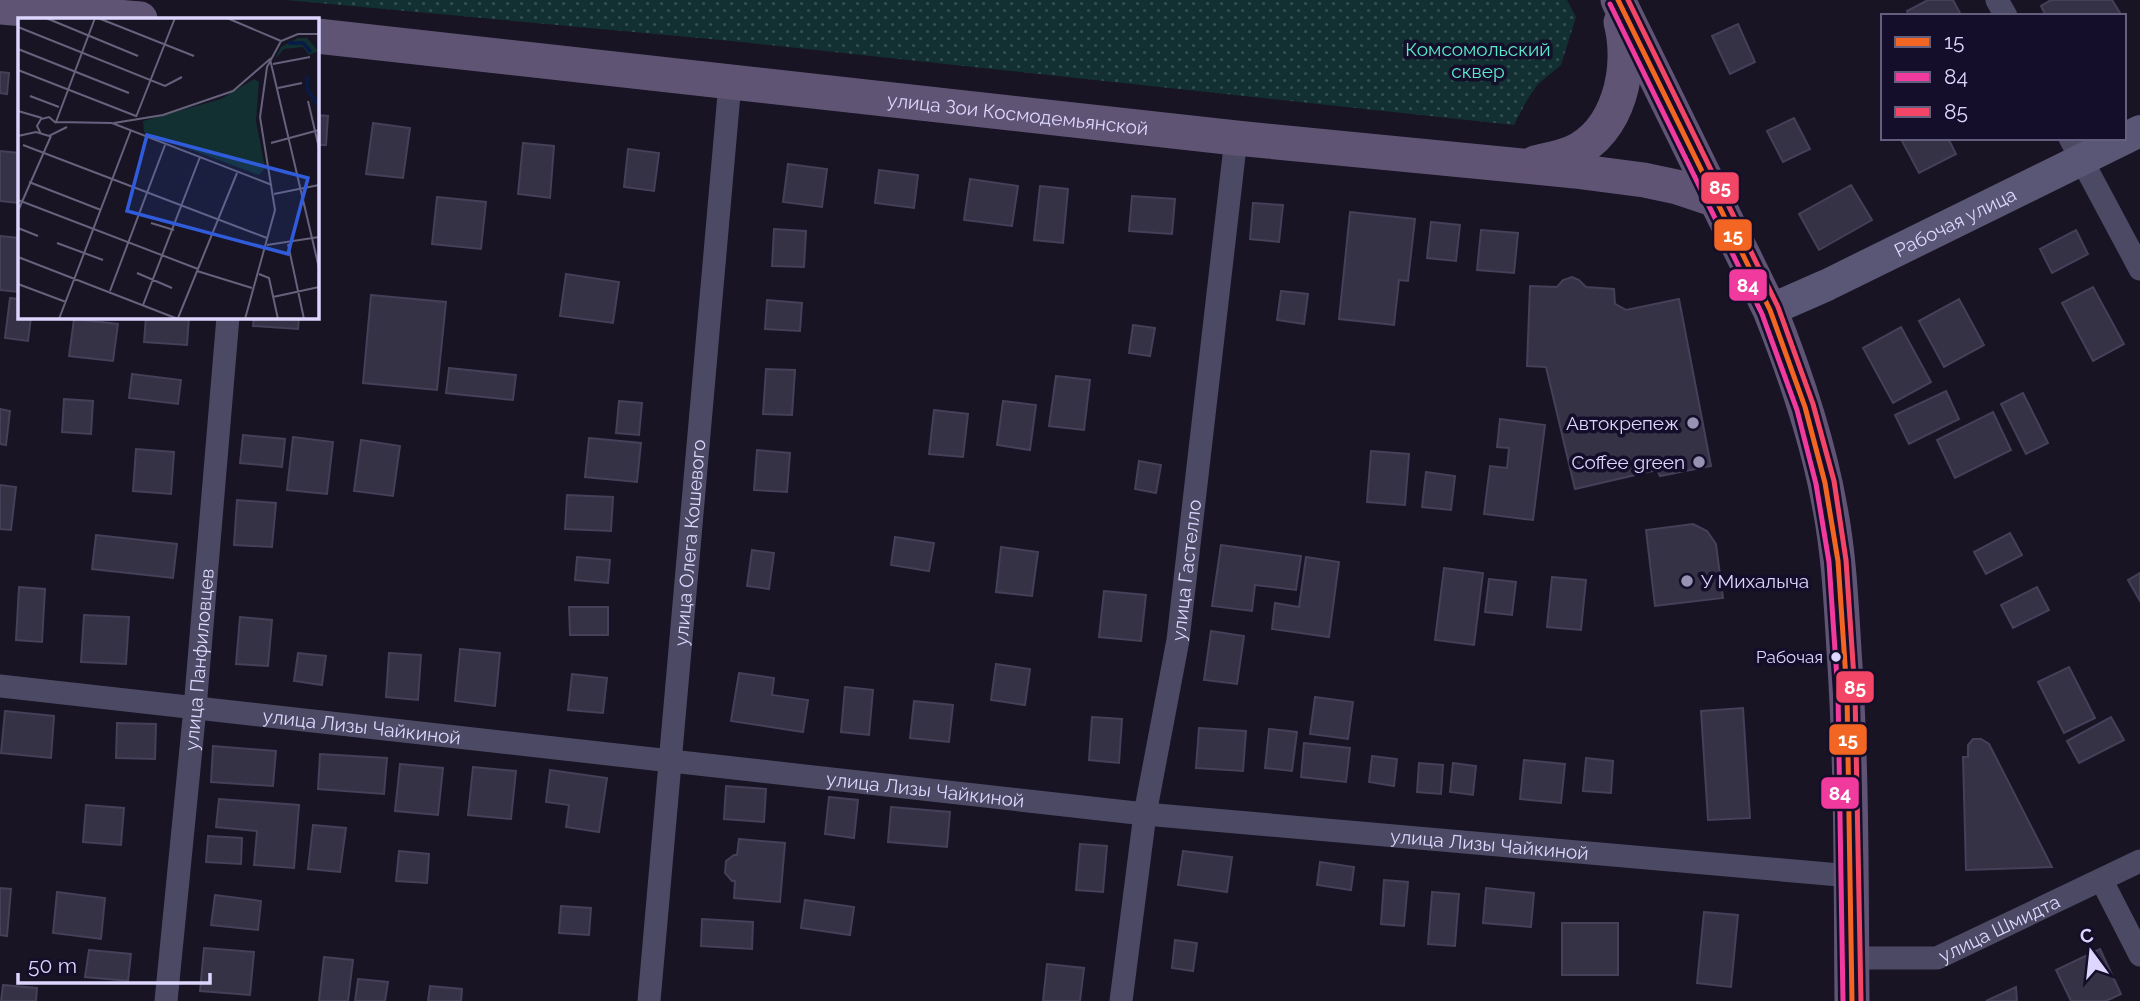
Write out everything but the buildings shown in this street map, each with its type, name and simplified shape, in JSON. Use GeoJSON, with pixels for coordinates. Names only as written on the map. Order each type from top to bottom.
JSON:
{"type":"FeatureCollection","features":[{"type":"Feature","properties":{"kind":"main road"},"geometry":{"type":"LineString","coordinates":[[1518,167],[1572,153],[1589,143],[1613,112],[1624,76],[1626,53],[1617,0]]}},
{"type":"Feature","properties":{"kind":"main road"},"geometry":{"type":"LineString","coordinates":[[1617,0],[1770,310],[1791,362],[1818,455],[1838,558],[1847,707],[1852,1001]]}},
{"type":"Feature","properties":{"kind":"main road"},"geometry":{"type":"LineString","coordinates":[[0,7],[128,18]]}},
{"type":"Feature","properties":{"kind":"main road","name":"улица Зои Космодемьянской"},"geometry":{"type":"LineString","coordinates":[[318,36],[1236,138],[1644,180],[1716,200]]}},
{"type":"Feature","properties":{"kind":"street","name":"улица Олега Кошевого"},"geometry":{"type":"LineString","coordinates":[[649,1001],[730,83]]}},
{"type":"Feature","properties":{"kind":"street","name":"улица Гастелло"},"geometry":{"type":"LineString","coordinates":[[1121,1001],[1145,814],[1178,640],[1236,138]]}},
{"type":"Feature","properties":{"kind":"street","name":"Рабочая улица"},"geometry":{"type":"LineString","coordinates":[[1770,310],[1827,285],[2076,150],[2110,140]]}},
{"type":"Feature","properties":{"kind":"street"},"geometry":{"type":"LineString","coordinates":[[2076,150],[2140,269]]}},
{"type":"Feature","properties":{"kind":"street","name":"улица Панфиловцев"},"geometry":{"type":"LineString","coordinates":[[166,1001],[195,708],[228,318]]}},
{"type":"Feature","properties":{"kind":"street","name":"улица Лизы Чайкиной"},"geometry":{"type":"LineString","coordinates":[[0,686],[1145,814],[1851,876]]}},
{"type":"Feature","properties":{"kind":"street","name":"улица Шмидта"},"geometry":{"type":"LineString","coordinates":[[1852,958],[1937,958],[2140,861]]}},
{"type":"Feature","properties":{"kind":"street"},"geometry":{"type":"LineString","coordinates":[[2102,881],[2140,955]]}},
{"type":"Feature","properties":{"kind":"green space","name":"Комсомольский сквер"},"geometry":{"type":"Polygon","coordinates":[[[286,0],[1567,0],[1576,17],[1561,65],[1538,84],[1514,125],[732,41],[286,0]]]}},
{"type":"Feature","properties":{"kind":"transit line","name":"15"},"geometry":{"type":"LineString","coordinates":[[1618,0],[1770,310],[1805,407],[1825,483],[1838,561],[1847,694],[1852,1001]]}},
{"type":"Feature","properties":{"kind":"transit line","name":"85"},"geometry":{"type":"LineString","coordinates":[[1628,0],[1778,307],[1813,404],[1834,481],[1846,560],[1855,693],[1861,1001]]}},
{"type":"Feature","properties":{"kind":"transit line","name":"84"},"geometry":{"type":"LineString","coordinates":[[1610,4],[1762,314],[1797,410],[1816,484],[1829,562],[1838,694],[1843,1001]]}},
{"type":"Feature","properties":{"kind":"place","name":"Автокрепеж"},"geometry":{"type":"Point","coordinates":[1693,423]}},
{"type":"Feature","properties":{"kind":"place","name":"Coffee green"},"geometry":{"type":"Point","coordinates":[1699,462]}},
{"type":"Feature","properties":{"kind":"place","name":"У Михалыча"},"geometry":{"type":"Point","coordinates":[1687,581]}},
{"type":"Feature","properties":{"kind":"place","name":"Рабочая"},"geometry":{"type":"Point","coordinates":[1836,657]}}]}
